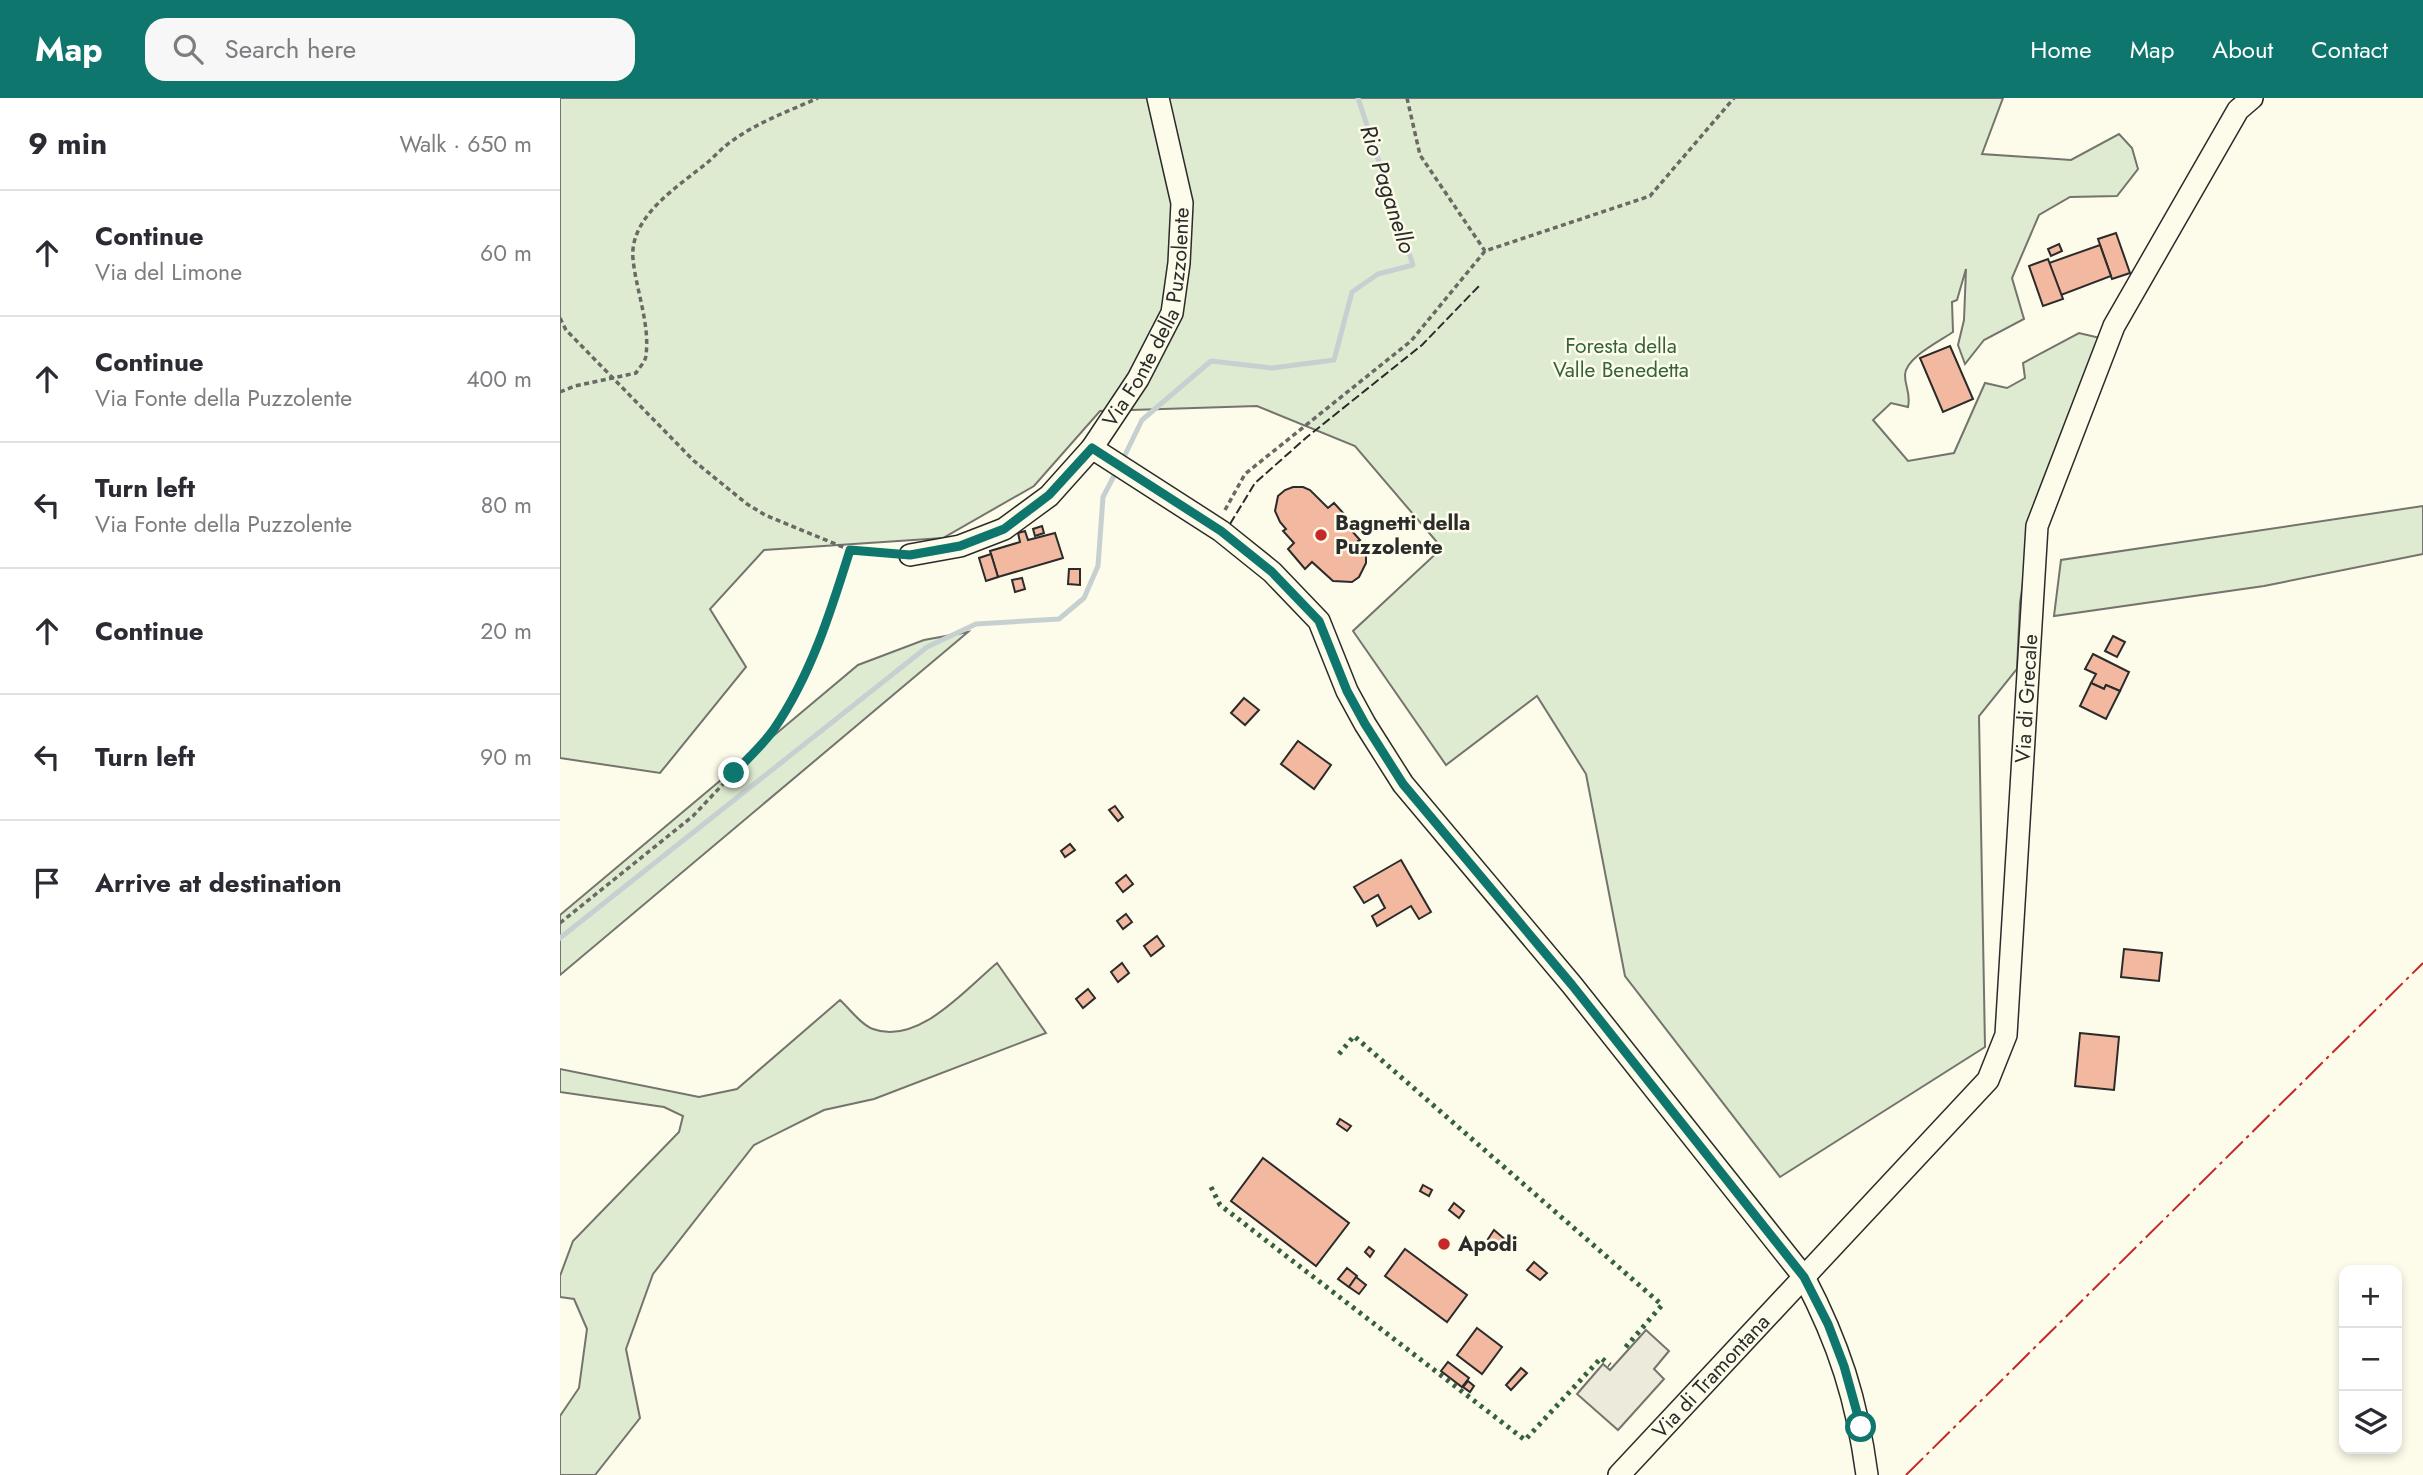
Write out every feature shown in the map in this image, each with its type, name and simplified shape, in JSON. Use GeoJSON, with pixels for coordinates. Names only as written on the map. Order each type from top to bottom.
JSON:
{"type":"FeatureCollection","features":[{"type":"Feature","properties":{"kind":"street","name":"Via Fonte della Puzzolente"},"geometry":{"type":"LineString","coordinates":[[910,555],[960,546],[1004,529],[1049,495],[1092,448],[1138,379],[1172,313],[1179,263],[1182,203],[1158,98]]}},
{"type":"Feature","properties":{"kind":"street","name":"Via di Grecale"},"geometry":{"type":"LineString","coordinates":[[1804,1277],[1988,1080],[2006,1035],[2037,526],[2114,326],[2238,110],[2252,98]]}},
{"type":"Feature","properties":{"kind":"street","name":"Via Fonte della Puzzolente"},"geometry":{"type":"LineString","coordinates":[[1092,448],[1215,528],[1272,572],[1319,621],[1347,691],[1403,784],[1572,985],[1804,1277],[1828,1324],[1844,1366],[1861,1427],[1867,1475]]}},
{"type":"Feature","properties":{"kind":"street","name":"Via di Tramontana"},"geometry":{"type":"LineString","coordinates":[[1619,1475],[1804,1277]]}},
{"type":"Feature","properties":{"kind":"path"},"geometry":{"type":"LineString","coordinates":[[560,392],[575,386],[636,373],[646,357],[645,330],[633,256],[638,230],[651,209],[731,141],[760,124],[818,98]]}},
{"type":"Feature","properties":{"kind":"path"},"geometry":{"type":"LineString","coordinates":[[1407,98],[1420,155],[1485,251]]}},
{"type":"Feature","properties":{"kind":"path"},"geometry":{"type":"LineString","coordinates":[[1215,528],[1245,474],[1411,341],[1485,251],[1650,196],[1734,98]]}},
{"type":"Feature","properties":{"kind":"path"},"geometry":{"type":"LineString","coordinates":[[560,318],[566,330],[694,461],[747,504],[765,515],[850,550],[910,555]]}},
{"type":"Feature","properties":{"kind":"path"},"geometry":{"type":"LineString","coordinates":[[560,923],[693,816],[773,731],[791,700],[826,626],[850,550]]}},
{"type":"Feature","properties":{"kind":"green space","name":"Foresta della Valle Benedetta"},"geometry":{"type":"Polygon","coordinates":[[[560,98],[2003,98],[1982,154],[2071,160],[2119,134],[2132,148],[2138,169],[2117,196],[2070,197],[2039,215],[2012,278],[2024,319],[1984,340],[1965,364],[1958,345],[1964,320],[1966,269],[1957,300],[1952,302],[1953,332],[1917,356],[1907,369],[1905,375],[1908,407],[1891,403],[1873,420],[1908,461],[1954,453],[1985,383],[2007,388],[2025,378],[2023,363],[2079,333],[2100,338],[2032,520],[2020,603],[2017,669],[1979,716],[1985,1047],[1780,1177],[1625,976],[1586,774],[1537,696],[1446,765],[1353,631],[1442,548],[1355,446],[1257,406],[1100,411],[1034,486],[943,538],[764,550],[710,609],[746,667],[660,773],[560,758],[560,98]]]}},
{"type":"Feature","properties":{"kind":"green space"},"geometry":{"type":"Polygon","coordinates":[[[2423,506],[2423,554],[2264,586],[2054,616],[2061,560],[2423,506]]]}},
{"type":"Feature","properties":{"kind":"green space"},"geometry":{"type":"Polygon","coordinates":[[[968,632],[560,975],[560,915],[858,665],[924,640],[968,632]]]}},
{"type":"Feature","properties":{"kind":"green space"},"geometry":{"type":"Polygon","coordinates":[[[997,963],[1046,1033],[874,1099],[824,1110],[754,1145],[653,1274],[626,1349],[640,1418],[595,1475],[560,1475],[560,1416],[579,1388],[587,1329],[574,1299],[560,1297],[560,1276],[573,1241],[679,1132],[683,1116],[664,1107],[560,1092],[560,1069],[699,1097],[737,1089],[840,1000],[873,1029],[890,1032],[907,1030],[940,1012],[997,963]]]}},
{"type":"Feature","properties":{"kind":"shaded area"},"geometry":{"type":"Polygon","coordinates":[[[1646,1330],[1669,1351],[1654,1369],[1664,1379],[1618,1430],[1577,1394],[1603,1364],[1610,1370],[1646,1330]]]}},
{"type":"Feature","properties":{"kind":"building"},"geometry":{"type":"Polygon","coordinates":[[[2116,233],[2130,273],[2112,279],[2098,239],[2116,233]]]}},
{"type":"Feature","properties":{"kind":"building"},"geometry":{"type":"Polygon","coordinates":[[[2059,244],[2062,251],[2051,256],[2048,249],[2059,244]]]}},
{"type":"Feature","properties":{"kind":"building"},"geometry":{"type":"Polygon","coordinates":[[[2100,245],[2111,276],[2061,295],[2049,263],[2100,245]]]}},
{"type":"Feature","properties":{"kind":"building"},"geometry":{"type":"Polygon","coordinates":[[[2048,259],[2063,299],[2043,306],[2029,266],[2048,259]]]}},
{"type":"Feature","properties":{"kind":"building"},"geometry":{"type":"Polygon","coordinates":[[[1950,346],[1973,399],[1943,412],[1920,358],[1950,346]]]}},
{"type":"Feature","properties":{"kind":"building","name":"Bagnetti della Puzzolente"},"geometry":{"type":"Polygon","coordinates":[[[1293,487],[1310,490],[1328,508],[1334,503],[1355,526],[1351,530],[1360,540],[1358,541],[1366,554],[1366,563],[1359,577],[1352,582],[1333,581],[1312,562],[1305,569],[1288,549],[1294,543],[1283,531],[1286,529],[1275,511],[1278,496],[1293,487]]]}},
{"type":"Feature","properties":{"kind":"building"},"geometry":{"type":"Polygon","coordinates":[[[1042,526],[1044,533],[1035,536],[1033,529],[1042,526]]]}},
{"type":"Feature","properties":{"kind":"building"},"geometry":{"type":"Polygon","coordinates":[[[1025,531],[1028,540],[1055,533],[1063,558],[998,577],[990,551],[1020,542],[1018,533],[1025,531]]]}},
{"type":"Feature","properties":{"kind":"building"},"geometry":{"type":"Polygon","coordinates":[[[991,554],[998,577],[986,581],[979,558],[991,554]]]}},
{"type":"Feature","properties":{"kind":"building"},"geometry":{"type":"Polygon","coordinates":[[[1069,569],[1080,569],[1080,585],[1068,584],[1069,569]]]}},
{"type":"Feature","properties":{"kind":"building"},"geometry":{"type":"Polygon","coordinates":[[[1022,578],[1025,589],[1015,592],[1012,580],[1022,578]]]}},
{"type":"Feature","properties":{"kind":"building"},"geometry":{"type":"Polygon","coordinates":[[[2113,636],[2125,642],[2117,657],[2105,651],[2113,636]]]}},
{"type":"Feature","properties":{"kind":"building"},"geometry":{"type":"Polygon","coordinates":[[[2093,654],[2129,672],[2120,691],[2106,685],[2104,689],[2091,683],[2096,674],[2085,669],[2093,654]]]}},
{"type":"Feature","properties":{"kind":"building"},"geometry":{"type":"Polygon","coordinates":[[[2091,683],[2104,689],[2106,685],[2120,691],[2106,719],[2080,706],[2091,683]]]}},
{"type":"Feature","properties":{"kind":"building"},"geometry":{"type":"Polygon","coordinates":[[[1244,698],[1259,710],[1245,725],[1231,713],[1244,698]]]}},
{"type":"Feature","properties":{"kind":"building"},"geometry":{"type":"Polygon","coordinates":[[[1298,741],[1331,765],[1314,789],[1281,764],[1298,741]]]}},
{"type":"Feature","properties":{"kind":"building"},"geometry":{"type":"Polygon","coordinates":[[[1115,806],[1123,817],[1118,821],[1109,810],[1115,806]]]}},
{"type":"Feature","properties":{"kind":"building"},"geometry":{"type":"Polygon","coordinates":[[[1070,844],[1075,850],[1065,857],[1061,851],[1070,844]]]}},
{"type":"Feature","properties":{"kind":"building"},"geometry":{"type":"Polygon","coordinates":[[[1401,860],[1431,912],[1419,919],[1411,906],[1377,926],[1372,916],[1385,908],[1378,895],[1364,903],[1354,887],[1401,860]]]}},
{"type":"Feature","properties":{"kind":"building"},"geometry":{"type":"Polygon","coordinates":[[[1126,875],[1133,884],[1123,892],[1116,883],[1126,875]]]}},
{"type":"Feature","properties":{"kind":"building"},"geometry":{"type":"Polygon","coordinates":[[[1126,914],[1132,922],[1123,929],[1117,921],[1126,914]]]}},
{"type":"Feature","properties":{"kind":"building"},"geometry":{"type":"Polygon","coordinates":[[[1157,936],[1164,946],[1151,956],[1144,946],[1157,936]]]}},
{"type":"Feature","properties":{"kind":"building"},"geometry":{"type":"Polygon","coordinates":[[[2124,949],[2162,953],[2159,981],[2121,977],[2124,949]]]}},
{"type":"Feature","properties":{"kind":"building"},"geometry":{"type":"Polygon","coordinates":[[[1122,963],[1129,973],[1118,982],[1111,972],[1122,963]]]}},
{"type":"Feature","properties":{"kind":"building"},"geometry":{"type":"Polygon","coordinates":[[[1088,989],[1095,998],[1083,1008],[1076,999],[1088,989]]]}},
{"type":"Feature","properties":{"kind":"building"},"geometry":{"type":"Polygon","coordinates":[[[2080,1033],[2119,1037],[2114,1090],[2075,1086],[2080,1033]]]}},
{"type":"Feature","properties":{"kind":"building"},"geometry":{"type":"Polygon","coordinates":[[[1340,1119],[1351,1126],[1347,1131],[1337,1124],[1340,1119]]]}},
{"type":"Feature","properties":{"kind":"building"},"geometry":{"type":"Polygon","coordinates":[[[1263,1158],[1349,1223],[1316,1266],[1231,1201],[1263,1158]]]}},
{"type":"Feature","properties":{"kind":"building"},"geometry":{"type":"Polygon","coordinates":[[[1423,1185],[1432,1190],[1429,1196],[1420,1191],[1423,1185]]]}},
{"type":"Feature","properties":{"kind":"building"},"geometry":{"type":"Polygon","coordinates":[[[1454,1203],[1464,1211],[1459,1218],[1449,1210],[1454,1203]]]}},
{"type":"Feature","properties":{"kind":"building"},"geometry":{"type":"Polygon","coordinates":[[[1494,1230],[1507,1241],[1500,1249],[1488,1239],[1494,1230]]]}},
{"type":"Feature","properties":{"kind":"building"},"geometry":{"type":"Polygon","coordinates":[[[1369,1247],[1374,1251],[1370,1257],[1365,1252],[1369,1247]]]}},
{"type":"Feature","properties":{"kind":"building"},"geometry":{"type":"Polygon","coordinates":[[[1405,1249],[1467,1295],[1447,1322],[1385,1276],[1405,1249]]]}},
{"type":"Feature","properties":{"kind":"building"},"geometry":{"type":"Polygon","coordinates":[[[1534,1262],[1547,1273],[1540,1280],[1527,1270],[1534,1262]]]}},
{"type":"Feature","properties":{"kind":"building"},"geometry":{"type":"Polygon","coordinates":[[[1347,1268],[1357,1276],[1349,1287],[1338,1279],[1347,1268]]]}},
{"type":"Feature","properties":{"kind":"building"},"geometry":{"type":"Polygon","coordinates":[[[1356,1277],[1366,1285],[1359,1294],[1349,1287],[1356,1277]]]}},
{"type":"Feature","properties":{"kind":"building"},"geometry":{"type":"Polygon","coordinates":[[[1477,1328],[1502,1347],[1482,1374],[1457,1355],[1477,1328]]]}},
{"type":"Feature","properties":{"kind":"building"},"geometry":{"type":"Polygon","coordinates":[[[1448,1362],[1469,1378],[1462,1387],[1441,1371],[1448,1362]]]}},
{"type":"Feature","properties":{"kind":"building"},"geometry":{"type":"Polygon","coordinates":[[[1521,1368],[1527,1373],[1511,1390],[1506,1385],[1521,1368]]]}},
{"type":"Feature","properties":{"kind":"building"},"geometry":{"type":"Polygon","coordinates":[[[1468,1381],[1474,1386],[1470,1392],[1463,1387],[1468,1381]]]}},
{"type":"Feature","properties":{"kind":"waterway","name":"Rio Paganello"},"geometry":{"type":"LineString","coordinates":[[1122,461],[1142,420],[1211,361],[1272,368],[1334,360],[1352,292],[1378,274],[1413,265],[1358,98]]}},
{"type":"Feature","properties":{"kind":"waterway"},"geometry":{"type":"LineString","coordinates":[[560,938],[927,647],[976,624],[1059,619],[1084,598],[1098,566],[1103,497],[1117,470]]}},
{"type":"Feature","properties":{"kind":"hedge"},"geometry":{"type":"LineString","coordinates":[[1339,1054],[1354,1036],[1662,1305],[1624,1349]]}},
{"type":"Feature","properties":{"kind":"hedge"},"geometry":{"type":"LineString","coordinates":[[1211,1187],[1220,1205],[1525,1440],[1601,1358],[1610,1365]]}},
{"type":"Feature","properties":{"kind":"fence"},"geometry":{"type":"LineString","coordinates":[[1230,524],[1255,483],[1307,437],[1422,345],[1479,286]]}},
{"type":"Feature","properties":{"kind":"power"},"geometry":{"type":"LineString","coordinates":[[1906,1475],[2423,963]]}},
{"type":"Feature","properties":{"kind":"place","name":"Bagnetti della Puzzolente"},"geometry":{"type":"Point","coordinates":[1321,535]}},
{"type":"Feature","properties":{"kind":"place","name":"Apodi"},"geometry":{"type":"Point","coordinates":[1444,1244]}},
{"type":"Feature","properties":{"kind":"route"},"geometry":{"type":"LineString","coordinates":[[734,773],[773,731],[791,700],[826,626],[850,550],[910,555],[960,546],[1004,529],[1049,495],[1092,448],[1221,531],[1272,572],[1319,621],[1347,691],[1403,784],[1572,985],[1804,1277],[1828,1324],[1844,1366],[1861,1427]]}}]}
